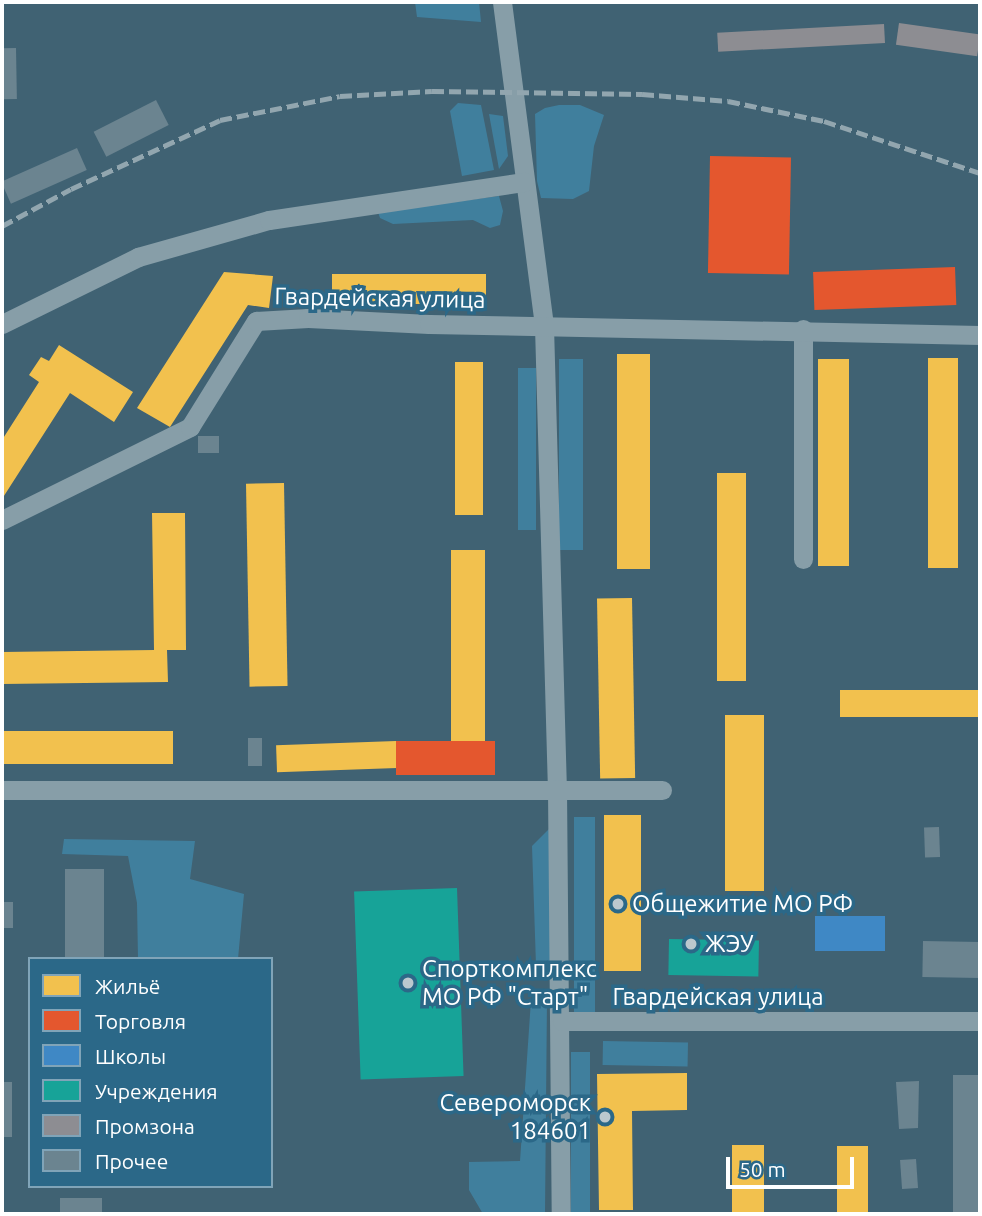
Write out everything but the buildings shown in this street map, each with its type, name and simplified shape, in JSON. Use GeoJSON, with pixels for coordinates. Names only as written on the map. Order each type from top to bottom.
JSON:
{"type":"FeatureCollection","features":[{"type":"Feature","properties":{"kind":"street"},"geometry":{"type":"LineString","coordinates":[[502,2],[544,326],[558,789],[562,1021],[561,1214]]}},
{"type":"Feature","properties":{"kind":"street"},"geometry":{"type":"LineString","coordinates":[[2,324],[138,257],[269,220],[524,182]]}},
{"type":"Feature","properties":{"kind":"street","name":"Гвардейская улица"},"geometry":{"type":"LineString","coordinates":[[2,520],[190,427],[256,321],[308,318],[544,326],[980,334]]}},
{"type":"Feature","properties":{"kind":"street"},"geometry":{"type":"LineString","coordinates":[[803,329],[803,559]]}},
{"type":"Feature","properties":{"kind":"street"},"geometry":{"type":"LineString","coordinates":[[2,790],[662,790]]}},
{"type":"Feature","properties":{"kind":"street","name":"Гвардейская улица"},"geometry":{"type":"LineString","coordinates":[[562,1021],[980,1021]]}},
{"type":"Feature","properties":{"kind":"shaded area"},"geometry":{"type":"Polygon","coordinates":[[[415,2],[479,2],[481,22],[417,17],[415,2]]]}},
{"type":"Feature","properties":{"kind":"shaded area"},"geometry":{"type":"Polygon","coordinates":[[[458,103],[481,105],[494,170],[462,176],[450,111],[458,103]]]}},
{"type":"Feature","properties":{"kind":"shaded area"},"geometry":{"type":"Polygon","coordinates":[[[580,105],[604,115],[594,146],[589,191],[573,199],[541,198],[537,181],[535,114],[545,108],[580,105]]]}},
{"type":"Feature","properties":{"kind":"shaded area"},"geometry":{"type":"Polygon","coordinates":[[[489,114],[503,116],[508,156],[499,169],[489,114]]]}},
{"type":"Feature","properties":{"kind":"shaded area"},"geometry":{"type":"Polygon","coordinates":[[[499,196],[503,211],[500,225],[490,228],[473,220],[393,224],[380,218],[378,212],[499,196]]]}},
{"type":"Feature","properties":{"kind":"shaded area"},"geometry":{"type":"Polygon","coordinates":[[[559,359],[583,359],[583,550],[559,550],[559,359]]]}},
{"type":"Feature","properties":{"kind":"shaded area"},"geometry":{"type":"Polygon","coordinates":[[[518,368],[536,368],[536,530],[518,530],[518,368]]]}},
{"type":"Feature","properties":{"kind":"shaded area"},"geometry":{"type":"Polygon","coordinates":[[[574,817],[595,817],[595,1013],[574,1013],[574,817]]]}},
{"type":"Feature","properties":{"kind":"shaded area"},"geometry":{"type":"Polygon","coordinates":[[[551,827],[553,967],[536,965],[532,846],[551,827]]]}},
{"type":"Feature","properties":{"kind":"shaded area"},"geometry":{"type":"Polygon","coordinates":[[[64,839],[195,841],[190,879],[244,894],[238,957],[138,957],[137,903],[128,856],[62,854],[64,839]]]}},
{"type":"Feature","properties":{"kind":"shaded area"},"geometry":{"type":"Polygon","coordinates":[[[547,999],[545,1214],[483,1214],[469,1190],[469,1162],[520,1161],[531,1000],[547,999]]]}},
{"type":"Feature","properties":{"kind":"shaded area"},"geometry":{"type":"Polygon","coordinates":[[[603,1041],[688,1042],[688,1066],[603,1065],[603,1041]]]}},
{"type":"Feature","properties":{"kind":"shaded area"},"geometry":{"type":"Polygon","coordinates":[[[571,1052],[590,1052],[590,1214],[571,1214],[571,1052]]]}},
{"type":"Feature","properties":{"kind":"railway"},"geometry":{"type":"LineString","coordinates":[[2,226],[71,189],[220,120],[340,96],[432,91],[642,94],[728,101],[824,121],[980,173]]}},
{"type":"Feature","properties":{"kind":"place","name":"Общежитие МО РФ"},"geometry":{"type":"Point","coordinates":[618,904]}},
{"type":"Feature","properties":{"kind":"place","name":"ЖЭУ"},"geometry":{"type":"Point","coordinates":[691,944]}},
{"type":"Feature","properties":{"kind":"place","name":"Спорткомплекс МО РФ \"Старт\""},"geometry":{"type":"Point","coordinates":[408,983]}},
{"type":"Feature","properties":{"kind":"place","name":"Североморск 184601"},"geometry":{"type":"Point","coordinates":[605,1117]}}]}
